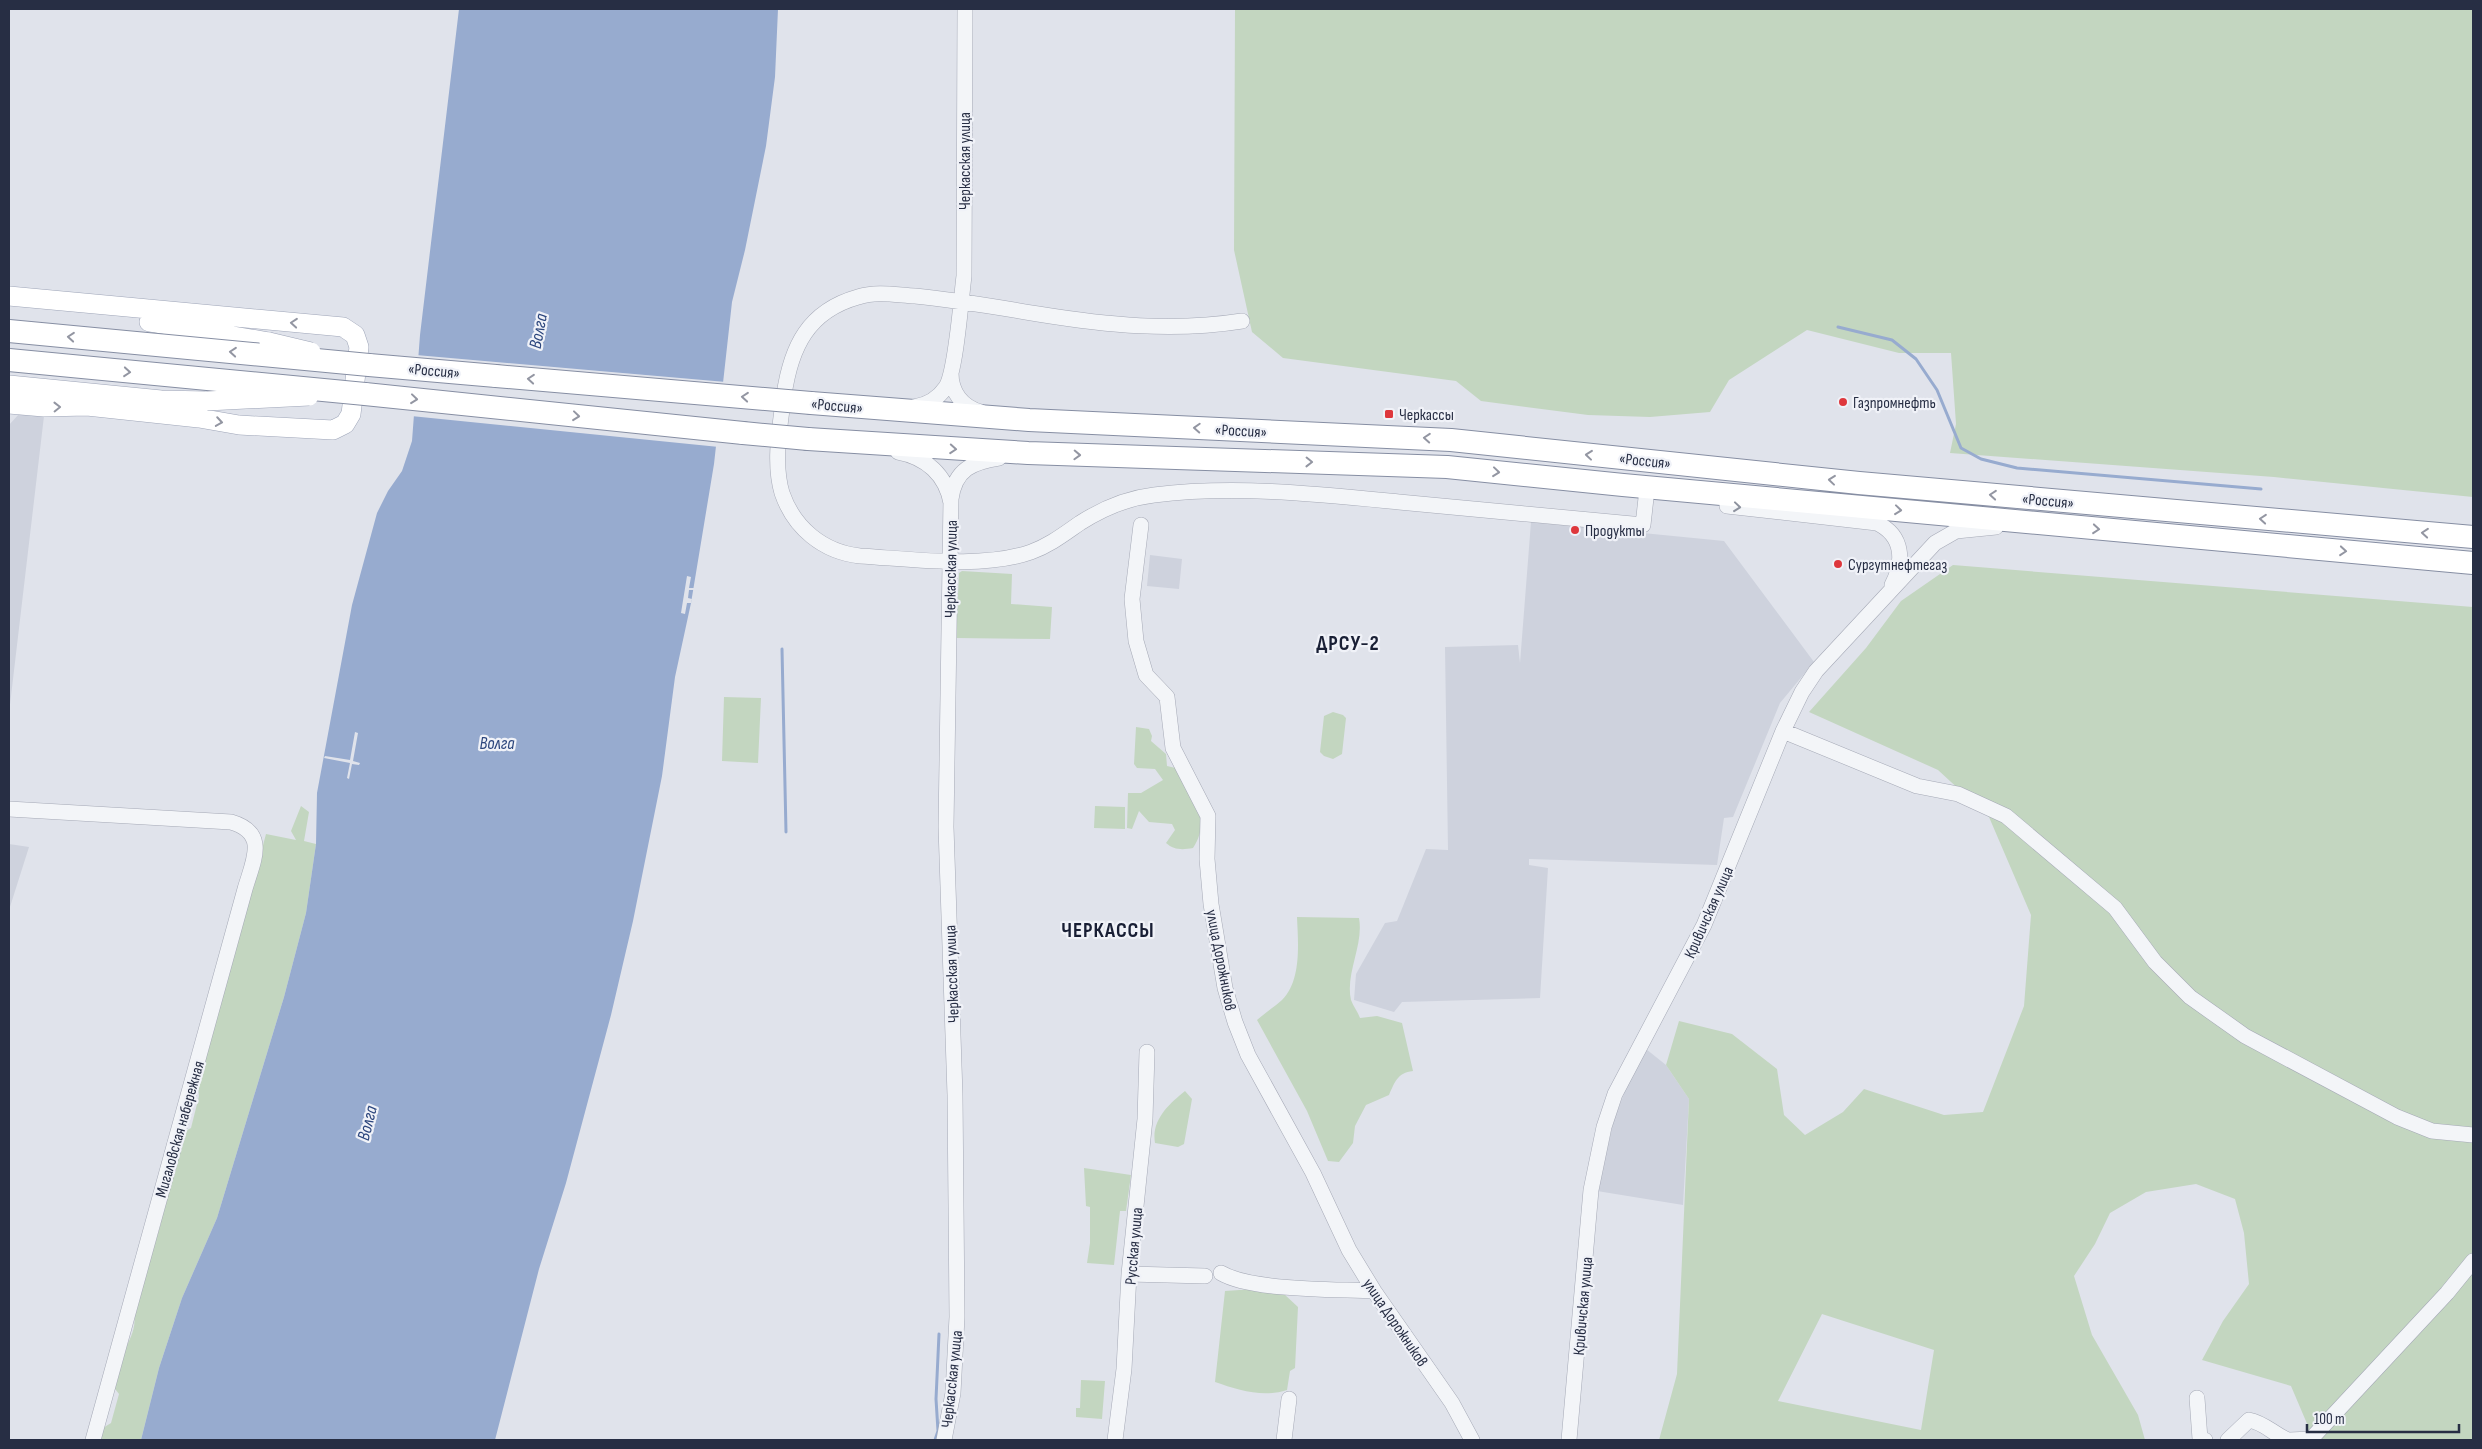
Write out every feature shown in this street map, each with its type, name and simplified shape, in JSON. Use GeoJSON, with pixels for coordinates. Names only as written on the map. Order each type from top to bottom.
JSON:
{"type":"FeatureCollection","features":[{"type":"Feature","properties":{"kind":"highway","name":"«Россия»"},"geometry":{"type":"LineString","coordinates":[[9,331],[811,403],[1029,420],[1451,440],[1859,483],[2473,537]]}},
{"type":"Feature","properties":{"kind":"highway","name":"«Россия»"},"geometry":{"type":"LineString","coordinates":[[9,360],[808,439],[1028,453],[1448,467],[1623,485],[2473,563]]}},
{"type":"Feature","properties":{"kind":"main road"},"geometry":{"type":"LineString","coordinates":[[9,296],[343,327],[354,333],[359,347],[351,414],[344,424],[330,431],[239,425],[199,418],[87,406],[44,407],[9,404]]}},
{"type":"Feature","properties":{"kind":"main road"},"geometry":{"type":"LineString","coordinates":[[9,310],[168,324],[269,342],[369,364]]}},
{"type":"Feature","properties":{"kind":"main road"},"geometry":{"type":"LineString","coordinates":[[9,385],[161,400],[366,394]]}},
{"type":"Feature","properties":{"kind":"street","name":"Черкасская улица"},"geometry":{"type":"LineString","coordinates":[[840,405],[912,407],[924,405],[940,394],[947,384],[951,373],[964,276],[965,9]]}},
{"type":"Feature","properties":{"kind":"street"},"geometry":{"type":"LineString","coordinates":[[1242,321],[1207,327],[1131,326],[961,300],[870,294],[838,304],[819,316],[804,334],[791,359],[779,440],[779,472],[783,495],[794,518],[817,541],[834,550],[853,556],[992,561],[1023,555],[1053,542],[1100,512],[1121,503],[1154,495],[1195,492],[1290,492],[1643,525],[1646,498]]}},
{"type":"Feature","properties":{"kind":"street","name":"Черкасская улица"},"geometry":{"type":"LineString","coordinates":[[951,373],[955,392],[967,406],[981,412],[1029,420]]}},
{"type":"Feature","properties":{"kind":"street","name":"Черкасская улица"},"geometry":{"type":"LineString","coordinates":[[835,441],[903,453],[924,461],[943,481],[951,507]]}},
{"type":"Feature","properties":{"kind":"street","name":"Черкасская улица"},"geometry":{"type":"LineString","coordinates":[[944,1440],[952,1398],[957,1317],[955,1094],[946,827],[951,507],[956,484],[970,466],[977,461],[1028,453]]}},
{"type":"Feature","properties":{"kind":"street"},"geometry":{"type":"LineString","coordinates":[[1623,485],[1646,498],[1874,522],[1892,535],[1900,552],[1899,572],[1887,595]]}},
{"type":"Feature","properties":{"kind":"street","name":"Кривичская улица"},"geometry":{"type":"LineString","coordinates":[[1569,1440],[1591,1190],[1605,1122],[1620,1084],[1704,925],[1794,706],[1816,671],[1935,544],[1951,534],[1968,529],[2048,524]]}},
{"type":"Feature","properties":{"kind":"street","name":"улица Дорожников"},"geometry":{"type":"LineString","coordinates":[[1141,525],[1132,599],[1136,641],[1146,675],[1167,697],[1173,748],[1208,816],[1207,859],[1211,904],[1225,988],[1235,1022],[1248,1055],[1313,1173],[1349,1250],[1374,1291],[1452,1403],[1472,1440]]}},
{"type":"Feature","properties":{"kind":"street"},"geometry":{"type":"LineString","coordinates":[[1783,731],[1917,786],[1958,794],[2006,816],[2115,908],[2155,962],[2190,997],[2245,1036],[2397,1117],[2432,1132],[2473,1135]]}},
{"type":"Feature","properties":{"kind":"street","name":"Мигаловская набережная"},"geometry":{"type":"LineString","coordinates":[[9,809],[231,822],[248,830],[253,836],[256,852],[92,1440]]}},
{"type":"Feature","properties":{"kind":"street","name":"Русская улица"},"geometry":{"type":"LineString","coordinates":[[1114,1440],[1124,1369],[1129,1274],[1145,1119],[1147,1052]]}},
{"type":"Feature","properties":{"kind":"street"},"geometry":{"type":"LineString","coordinates":[[2228,1440],[2249,1420],[2261,1422],[2279,1437],[2289,1440],[2311,1439],[2447,1293],[2473,1261]]}},
{"type":"Feature","properties":{"kind":"street"},"geometry":{"type":"LineString","coordinates":[[1221,1272],[1233,1280],[1274,1285],[1374,1291]]}},
{"type":"Feature","properties":{"kind":"street"},"geometry":{"type":"LineString","coordinates":[[1129,1274],[1205,1276]]}},
{"type":"Feature","properties":{"kind":"street"},"geometry":{"type":"LineString","coordinates":[[2197,1398],[2200,1439],[2205,1440]]}},
{"type":"Feature","properties":{"kind":"street"},"geometry":{"type":"LineString","coordinates":[[1284,1440],[1289,1399]]}},
{"type":"Feature","properties":{"kind":"shaded area"},"geometry":{"type":"Polygon","coordinates":[[[19,414],[44,416],[9,713],[9,425],[19,414]]]}},
{"type":"Feature","properties":{"kind":"shaded area"},"geometry":{"type":"Polygon","coordinates":[[[1531,522],[1724,541],[1814,662],[1780,703],[1733,817],[1724,818],[1717,865],[1529,859],[1529,865],[1548,868],[1540,998],[1402,1002],[1394,1012],[1354,1000],[1356,974],[1385,923],[1397,921],[1426,849],[1448,850],[1445,647],[1518,645],[1520,663],[1531,522]]]}},
{"type":"Feature","properties":{"kind":"shaded area"},"geometry":{"type":"Polygon","coordinates":[[[1150,555],[1182,559],[1179,589],[1147,586],[1150,555]]]}},
{"type":"Feature","properties":{"kind":"shaded area"},"geometry":{"type":"Polygon","coordinates":[[[9,844],[29,847],[9,910],[9,844]]]}},
{"type":"Feature","properties":{"kind":"shaded area"},"geometry":{"type":"Polygon","coordinates":[[[1646,1049],[1666,1065],[1689,1099],[1683,1205],[1597,1191],[1614,1120],[1627,1086],[1646,1049]]]}},
{"type":"Feature","properties":{"kind":"green space"},"geometry":{"type":"Polygon","coordinates":[[[1235,9],[2473,9],[2473,497],[2274,477],[1950,453],[1956,424],[1951,353],[1899,353],[1807,330],[1729,380],[1710,412],[1650,417],[1588,415],[1481,401],[1456,381],[1283,358],[1252,332],[1234,250],[1235,9]]]}},
{"type":"Feature","properties":{"kind":"green space"},"geometry":{"type":"Polygon","coordinates":[[[1953,565],[2473,607],[2473,1440],[2304,1440],[2308,1426],[2291,1386],[2202,1360],[2223,1321],[2249,1284],[2244,1233],[2235,1199],[2196,1184],[2146,1192],[2110,1213],[2095,1244],[2074,1276],[2092,1335],[2138,1415],[2145,1440],[1659,1440],[1677,1374],[1689,1099],[1666,1065],[1679,1021],[1732,1034],[1777,1069],[1784,1115],[1805,1135],[1843,1112],[1864,1089],[1944,1115],[1983,1112],[2024,1006],[2031,915],[1989,817],[1938,770],[1809,712],[1866,648],[1901,601],[1953,565]],[[1822,1314],[1778,1401],[1921,1430],[1934,1350],[1822,1314]]]}},
{"type":"Feature","properties":{"kind":"green space"},"geometry":{"type":"Polygon","coordinates":[[[962,571],[1012,574],[1011,604],[1052,607],[1050,639],[956,638],[959,573],[962,571]]]}},
{"type":"Feature","properties":{"kind":"green space"},"geometry":{"type":"Polygon","coordinates":[[[724,697],[761,698],[758,763],[722,761],[724,697]]]}},
{"type":"Feature","properties":{"kind":"green space"},"geometry":{"type":"Polygon","coordinates":[[[1333,712],[1346,718],[1342,754],[1333,759],[1324,756],[1320,752],[1324,716],[1333,712]]]}},
{"type":"Feature","properties":{"kind":"green space"},"geometry":{"type":"Polygon","coordinates":[[[1136,727],[1149,729],[1152,736],[1151,741],[1166,754],[1167,766],[1180,769],[1195,799],[1201,818],[1201,827],[1193,848],[1178,849],[1166,843],[1175,830],[1172,824],[1149,822],[1139,811],[1132,829],[1127,828],[1128,793],[1141,793],[1163,780],[1155,769],[1137,768],[1134,764],[1136,727]]]}},
{"type":"Feature","properties":{"kind":"green space"},"geometry":{"type":"Polygon","coordinates":[[[301,806],[309,812],[304,841],[316,844],[306,913],[284,997],[217,1218],[182,1298],[159,1368],[141,1440],[96,1440],[98,1431],[111,1423],[119,1394],[112,1385],[133,1332],[135,1320],[132,1308],[145,1277],[161,1223],[158,1217],[182,1133],[191,1128],[199,1096],[198,1087],[266,834],[296,840],[291,831],[301,806]]]}},
{"type":"Feature","properties":{"kind":"green space"},"geometry":{"type":"Polygon","coordinates":[[[1095,806],[1125,807],[1125,829],[1094,828],[1095,806]]]}},
{"type":"Feature","properties":{"kind":"green space"},"geometry":{"type":"Polygon","coordinates":[[[1297,917],[1359,918],[1359,938],[1350,980],[1351,1000],[1360,1018],[1377,1016],[1402,1023],[1413,1071],[1400,1076],[1389,1095],[1366,1105],[1355,1126],[1353,1143],[1339,1162],[1328,1161],[1307,1111],[1257,1020],[1282,1000],[1293,982],[1297,960],[1297,917]]]}},
{"type":"Feature","properties":{"kind":"green space"},"geometry":{"type":"Polygon","coordinates":[[[1185,1091],[1192,1099],[1184,1144],[1178,1147],[1155,1143],[1154,1135],[1162,1113],[1185,1091]]]}},
{"type":"Feature","properties":{"kind":"green space"},"geometry":{"type":"Polygon","coordinates":[[[1084,1168],[1131,1175],[1126,1211],[1120,1211],[1114,1265],[1087,1263],[1090,1243],[1090,1207],[1086,1206],[1084,1168]]]}},
{"type":"Feature","properties":{"kind":"green space"},"geometry":{"type":"Polygon","coordinates":[[[1254,1289],[1284,1294],[1298,1307],[1295,1368],[1290,1371],[1287,1390],[1260,1393],[1215,1382],[1225,1291],[1254,1289]]]}},
{"type":"Feature","properties":{"kind":"green space"},"geometry":{"type":"Polygon","coordinates":[[[1081,1380],[1105,1381],[1102,1419],[1076,1417],[1076,1408],[1080,1408],[1081,1380]]]}},
{"type":"Feature","properties":{"kind":"water","name":"Волга"},"geometry":{"type":"Polygon","coordinates":[[[459,9],[778,9],[775,77],[766,146],[745,250],[732,302],[714,464],[691,603],[675,677],[662,776],[633,921],[611,1015],[566,1183],[539,1269],[495,1440],[141,1440],[159,1368],[182,1298],[217,1218],[284,997],[306,913],[316,844],[317,793],[352,605],[377,513],[388,491],[402,471],[412,441],[420,335],[459,9]]]}},
{"type":"Feature","properties":{"kind":"pier"},"geometry":{"type":"Polygon","coordinates":[[[416,355],[726,382],[719,447],[411,416],[416,355]]]}},
{"type":"Feature","properties":{"kind":"pier"},"geometry":{"type":"Polygon","coordinates":[[[687,576],[691,577],[689,588],[694,588],[694,590],[689,590],[688,598],[692,599],[691,603],[687,603],[685,614],[681,613],[687,576]]]}},
{"type":"Feature","properties":{"kind":"pier"},"geometry":{"type":"Polygon","coordinates":[[[355,732],[358,733],[353,761],[360,763],[359,765],[352,764],[349,779],[347,778],[350,763],[324,758],[325,756],[350,760],[355,732]]]}},
{"type":"Feature","properties":{"kind":"waterway"},"geometry":{"type":"LineString","coordinates":[[1838,327],[1892,340],[1916,359],[1937,390],[1961,448],[1981,459],[2017,468],[2261,489]]}},
{"type":"Feature","properties":{"kind":"waterway"},"geometry":{"type":"LineString","coordinates":[[782,649],[786,832]]}},
{"type":"Feature","properties":{"kind":"waterway"},"geometry":{"type":"LineString","coordinates":[[935,1440],[938,1431],[936,1399],[939,1334]]}},
{"type":"Feature","properties":{"kind":"place","name":"Газпромнефть"},"geometry":{"type":"Point","coordinates":[1843,402]}},
{"type":"Feature","properties":{"kind":"place","name":"Черкассы"},"geometry":{"type":"Point","coordinates":[1389,414]}},
{"type":"Feature","properties":{"kind":"place","name":"Продукты"},"geometry":{"type":"Point","coordinates":[1575,530]}},
{"type":"Feature","properties":{"kind":"place","name":"Сургутнефтегаз"},"geometry":{"type":"Point","coordinates":[1838,564]}},
{"type":"Feature","properties":{"kind":"district","name":"ДРСУ-2"},"geometry":{"type":"Point","coordinates":[1348,643]}},
{"type":"Feature","properties":{"kind":"district","name":"ЧЕРКАССЫ"},"geometry":{"type":"Point","coordinates":[1108,930]}}]}
